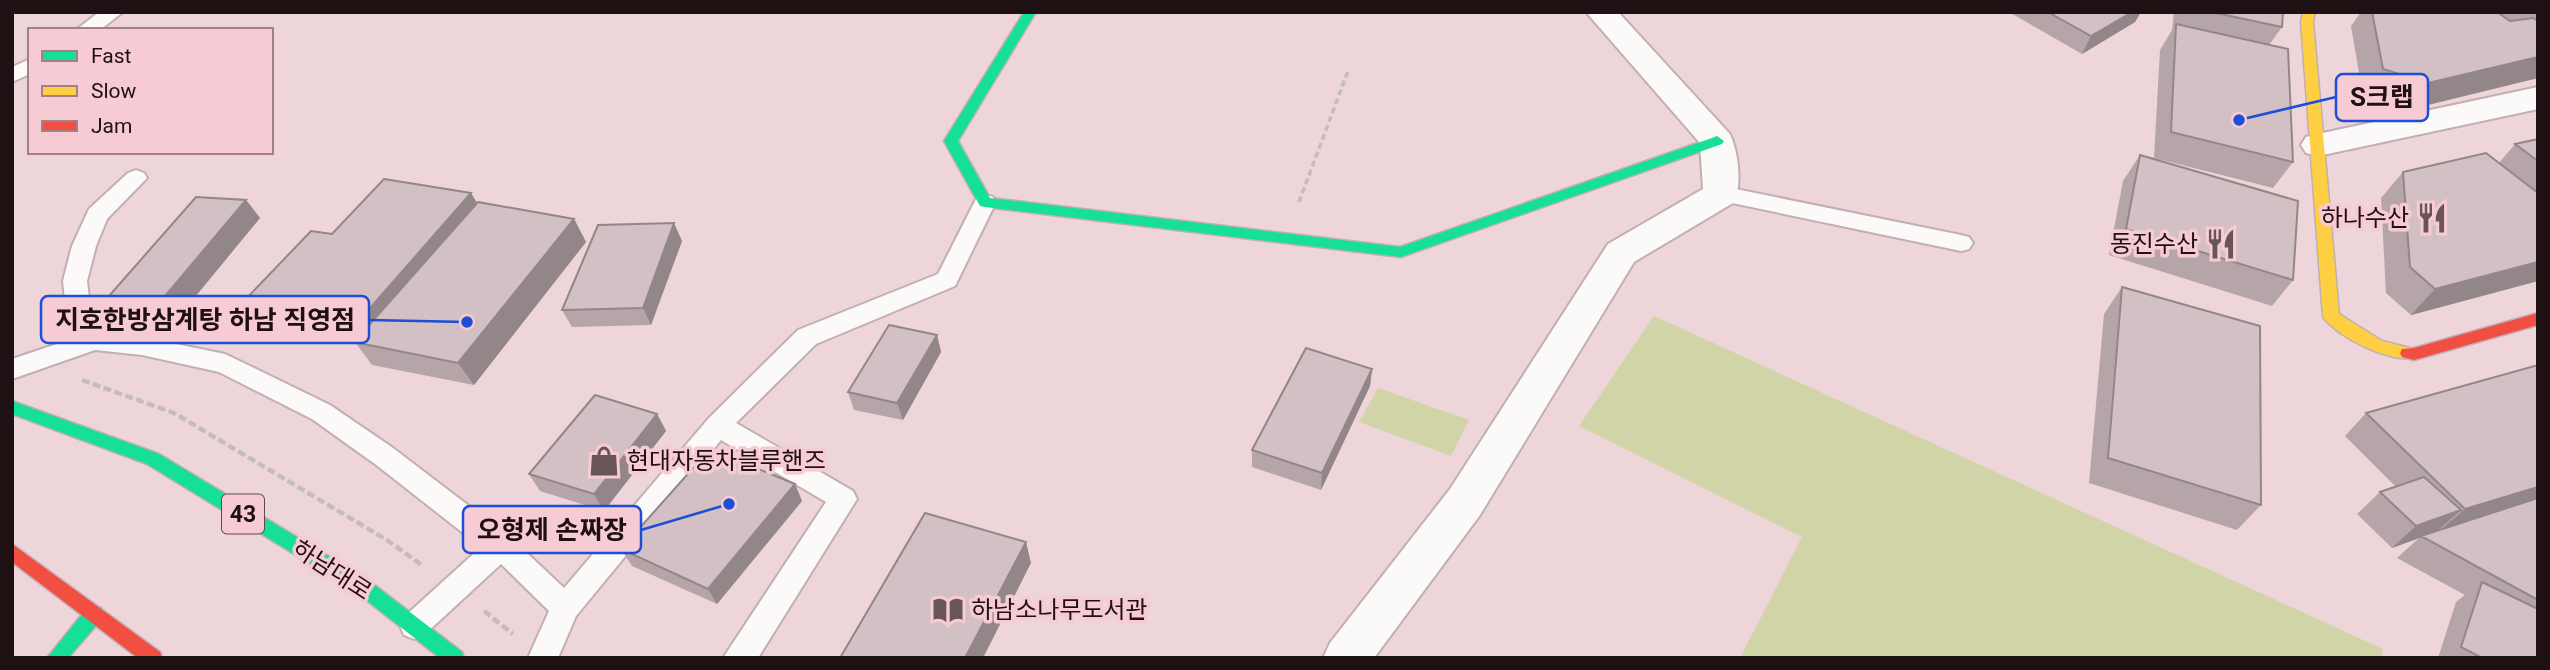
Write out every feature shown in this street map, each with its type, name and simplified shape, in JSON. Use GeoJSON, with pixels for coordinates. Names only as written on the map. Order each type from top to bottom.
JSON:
{"type":"FeatureCollection","features":[{"type":"Feature","properties":{"kind":"street"},"geometry":{"type":"LineString","coordinates":[[1030,12],[951,141],[985,202],[1401,252],[1717,141]]}},
{"type":"Feature","properties":{"kind":"street"},"geometry":{"type":"LineString","coordinates":[[1346,658],[1465,502],[1621,253],[1721,194],[1717,141],[1601,12]]}},
{"type":"Feature","properties":{"kind":"street"},"geometry":{"type":"LineString","coordinates":[[2309,12],[2307,22],[2332,317],[2356,336],[2388,351],[2414,354],[2538,318]]}},
{"type":"Feature","properties":{"kind":"street"},"geometry":{"type":"LineString","coordinates":[[2318,145],[2538,98]]}},
{"type":"Feature","properties":{"kind":"street","name":"하남대로"},"geometry":{"type":"LineString","coordinates":[[12,407],[153,459],[362,586],[455,658]]}},
{"type":"Feature","properties":{"kind":"street"},"geometry":{"type":"LineString","coordinates":[[12,552],[153,658]]}},
{"type":"Feature","properties":{"kind":"street"},"geometry":{"type":"LineString","coordinates":[[56,658],[94,614]]}},
{"type":"Feature","properties":{"kind":"lane"},"geometry":{"type":"LineString","coordinates":[[89,28],[113,12]]}},
{"type":"Feature","properties":{"kind":"lane"},"geometry":{"type":"LineString","coordinates":[[12,76],[28,66]]}},
{"type":"Feature","properties":{"kind":"lane"},"geometry":{"type":"LineString","coordinates":[[94,341],[79,318],[75,282],[84,246],[97,215],[136,178]]}},
{"type":"Feature","properties":{"kind":"lane"},"geometry":{"type":"LineString","coordinates":[[1721,194],[1961,243]]}},
{"type":"Feature","properties":{"kind":"lane"},"geometry":{"type":"LineString","coordinates":[[543,658],[565,608],[718,425],[807,337],[947,280],[985,202]]}},
{"type":"Feature","properties":{"kind":"lane"},"geometry":{"type":"LineString","coordinates":[[12,369],[94,341],[186,354],[225,364],[331,419],[434,493],[501,546],[565,608]]}},
{"type":"Feature","properties":{"kind":"lane"},"geometry":{"type":"LineString","coordinates":[[718,425],[843,499],[743,655],[738,658]]}},
{"type":"Feature","properties":{"kind":"lane"},"geometry":{"type":"LineString","coordinates":[[414,626],[501,546]]}},
{"type":"Feature","properties":{"kind":"path"},"geometry":{"type":"LineString","coordinates":[[1285,239],[1348,71]]}},
{"type":"Feature","properties":{"kind":"green space"},"geometry":{"type":"Polygon","coordinates":[[[1654,316],[2383,649],[2381,658],[1740,658],[1802,537],[1579,426],[1654,316]]]}},
{"type":"Feature","properties":{"kind":"green space"},"geometry":{"type":"Polygon","coordinates":[[[1378,388],[1469,420],[1451,456],[1359,422],[1378,388]]]}},
{"type":"Feature","properties":{"kind":"building"},"geometry":{"type":"Polygon","coordinates":[[[2048,12],[2132,12],[2091,36],[2048,12]]]}},
{"type":"Feature","properties":{"kind":"building"},"geometry":{"type":"Polygon","coordinates":[[[2211,12],[2283,12],[2282,27],[2211,12]]]}},
{"type":"Feature","properties":{"kind":"building"},"geometry":{"type":"Polygon","coordinates":[[[2372,12],[2497,12],[2510,21],[2533,18],[2538,21],[2538,57],[2428,83],[2383,69],[2372,12]]]}},
{"type":"Feature","properties":{"kind":"building"},"geometry":{"type":"Polygon","coordinates":[[[2176,24],[2288,49],[2293,162],[2171,132],[2176,24]]]}},
{"type":"Feature","properties":{"kind":"building"},"geometry":{"type":"Polygon","coordinates":[[[2538,139],[2538,161],[2515,144],[2538,139]]]}},
{"type":"Feature","properties":{"kind":"building"},"geometry":{"type":"Polygon","coordinates":[[[2486,153],[2538,193],[2538,262],[2435,289],[2410,267],[2403,172],[2486,153]]]}},
{"type":"Feature","properties":{"kind":"building"},"geometry":{"type":"Polygon","coordinates":[[[2140,155],[2298,201],[2293,280],[2126,229],[2140,155]]]}},
{"type":"Feature","properties":{"kind":"building"},"geometry":{"type":"Polygon","coordinates":[[[384,179],[471,193],[357,323],[243,302],[311,231],[332,234],[384,179]]]}},
{"type":"Feature","properties":{"kind":"building"},"geometry":{"type":"Polygon","coordinates":[[[196,197],[246,200],[155,308],[102,304],[196,197]]]}},
{"type":"Feature","properties":{"kind":"building"},"geometry":{"type":"Polygon","coordinates":[[[478,202],[574,219],[458,363],[354,342],[478,202]]]}},
{"type":"Feature","properties":{"kind":"building"},"geometry":{"type":"Polygon","coordinates":[[[674,223],[643,308],[562,310],[598,225],[674,223]]]}},
{"type":"Feature","properties":{"kind":"building"},"geometry":{"type":"Polygon","coordinates":[[[2122,287],[2260,326],[2261,505],[2108,458],[2122,287]]]}},
{"type":"Feature","properties":{"kind":"building"},"geometry":{"type":"Polygon","coordinates":[[[889,325],[937,335],[897,403],[848,392],[889,325]]]}},
{"type":"Feature","properties":{"kind":"building"},"geometry":{"type":"Polygon","coordinates":[[[1306,348],[1372,369],[1322,473],[1252,450],[1306,348]]]}},
{"type":"Feature","properties":{"kind":"building"},"geometry":{"type":"Polygon","coordinates":[[[2538,365],[2538,487],[2465,509],[2366,413],[2538,365]]]}},
{"type":"Feature","properties":{"kind":"building"},"geometry":{"type":"Polygon","coordinates":[[[595,395],[657,414],[594,494],[529,474],[595,395]]]}},
{"type":"Feature","properties":{"kind":"building"},"geometry":{"type":"Polygon","coordinates":[[[710,449],[795,484],[708,589],[621,549],[710,449]]]}},
{"type":"Feature","properties":{"kind":"building"},"geometry":{"type":"Polygon","coordinates":[[[2424,477],[2461,510],[2416,526],[2380,492],[2424,477]]]}},
{"type":"Feature","properties":{"kind":"building"},"geometry":{"type":"Polygon","coordinates":[[[2538,498],[2538,600],[2421,536],[2538,498]]]}},
{"type":"Feature","properties":{"kind":"building","name":"하남소나무도서관"},"geometry":{"type":"Polygon","coordinates":[[[925,513],[1026,542],[965,658],[840,658],[925,513]]]}},
{"type":"Feature","properties":{"kind":"building"},"geometry":{"type":"Polygon","coordinates":[[[2482,582],[2538,609],[2538,658],[2482,658],[2461,647],[2482,582]]]}},
{"type":"Feature","properties":{"kind":"traffic: fast"},"geometry":{"type":"LineString","coordinates":[[1030,12],[951,141],[985,202],[1401,252],[1717,141]]}},
{"type":"Feature","properties":{"kind":"traffic: fast"},"geometry":{"type":"LineString","coordinates":[[12,407],[153,459],[362,586],[455,658]]}},
{"type":"Feature","properties":{"kind":"traffic: fast"},"geometry":{"type":"LineString","coordinates":[[56,658],[94,614]]}},
{"type":"Feature","properties":{"kind":"traffic: slow"},"geometry":{"type":"LineString","coordinates":[[2309,12],[2307,22],[2331,317],[2367,341],[2386,349],[2408,353]]}},
{"type":"Feature","properties":{"kind":"traffic: jam"},"geometry":{"type":"LineString","coordinates":[[2408,353],[2414,354],[2538,319]]}},
{"type":"Feature","properties":{"kind":"traffic: jam"},"geometry":{"type":"LineString","coordinates":[[12,552],[153,658]]}},
{"type":"Feature","properties":{"kind":"place","name":"S크랩"},"geometry":{"type":"Point","coordinates":[2239,120]}},
{"type":"Feature","properties":{"kind":"place","name":"하나수산"},"geometry":{"type":"Point","coordinates":[2432,218]}},
{"type":"Feature","properties":{"kind":"place","name":"동진수산"},"geometry":{"type":"Point","coordinates":[2221,244]}},
{"type":"Feature","properties":{"kind":"place","name":"지호한방삼계탕 하남 직영점"},"geometry":{"type":"Point","coordinates":[467,322]}},
{"type":"Feature","properties":{"kind":"place","name":"현대자동차블루핸즈"},"geometry":{"type":"Point","coordinates":[604,461]}},
{"type":"Feature","properties":{"kind":"place","name":"오형제 손짜장"},"geometry":{"type":"Point","coordinates":[729,504]}},
{"type":"Feature","properties":{"kind":"place","name":"하남소나무도서관"},"geometry":{"type":"Point","coordinates":[948,610]}}]}
